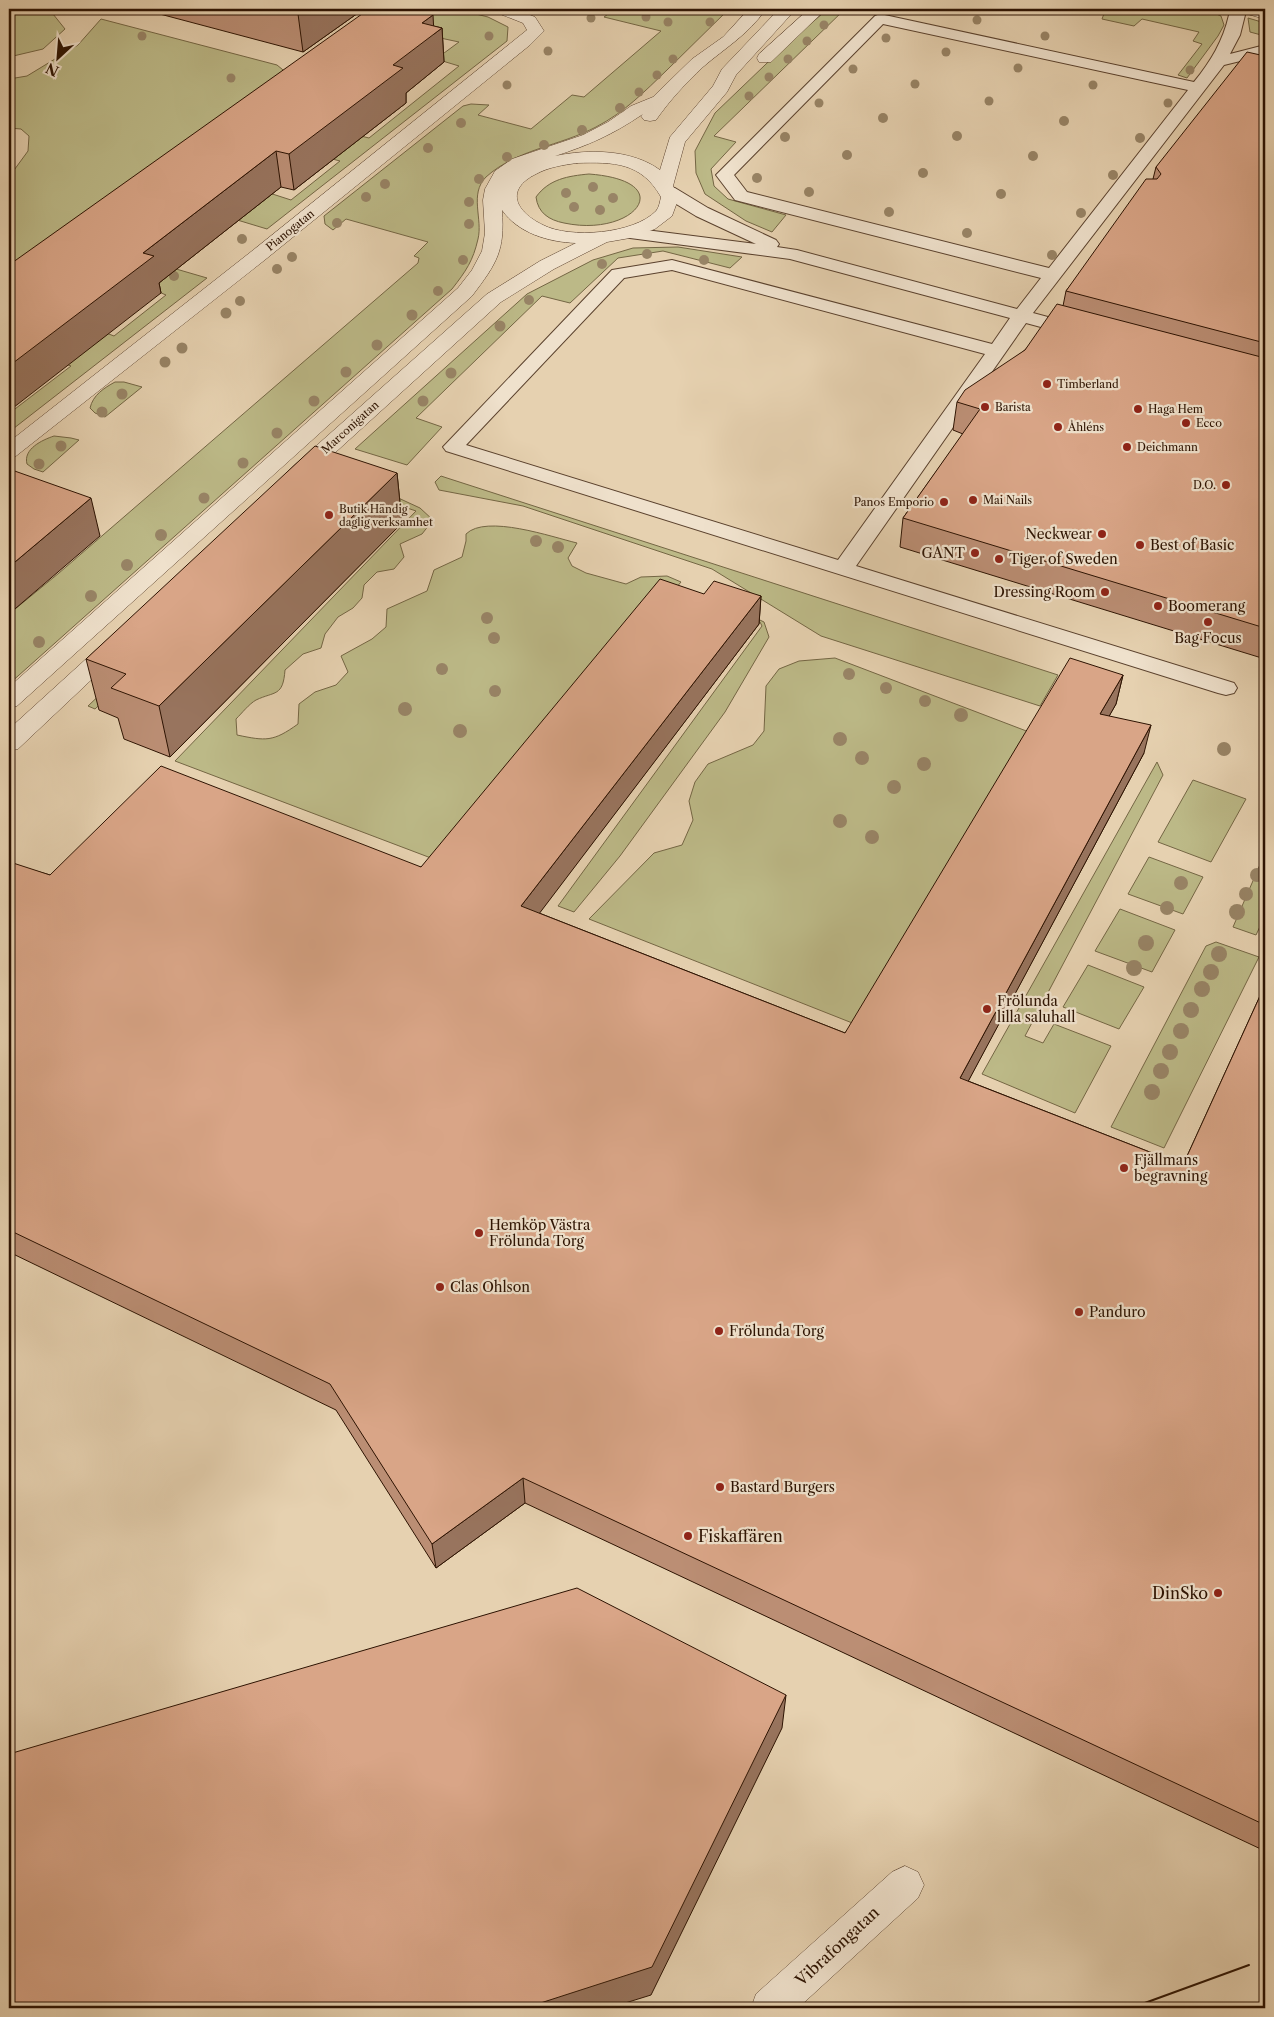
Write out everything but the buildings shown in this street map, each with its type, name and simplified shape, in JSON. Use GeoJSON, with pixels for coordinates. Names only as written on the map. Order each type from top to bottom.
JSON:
{"type":"FeatureCollection","features":[{"type":"Feature","properties":{"kind":"street","name":"Pianogatan"},"geometry":{"type":"LineString","coordinates":[[9,452],[259,255],[536,31],[529,20],[501,9]]}},
{"type":"Feature","properties":{"kind":"street","name":"Marconigatan"},"geometry":{"type":"LineString","coordinates":[[698,63],[712,38],[738,9]]}},
{"type":"Feature","properties":{"kind":"street","name":"Marconigatan"},"geometry":{"type":"LineString","coordinates":[[548,164],[600,148],[618,140],[650,116],[659,101],[698,63],[730,40],[758,9]]}},
{"type":"Feature","properties":{"kind":"street"},"geometry":{"type":"LineString","coordinates":[[507,201],[514,215],[531,227],[555,236],[600,238],[630,233],[646,227],[662,215],[669,202],[667,188],[676,141],[721,88],[728,73],[788,9]]}},
{"type":"Feature","properties":{"kind":"street"},"geometry":{"type":"LineString","coordinates":[[721,88],[744,76],[818,9]]}},
{"type":"Feature","properties":{"kind":"street"},"geometry":{"type":"LineString","coordinates":[[1246,9],[1265,14]]}},
{"type":"Feature","properties":{"kind":"street","name":"Marconigatan"},"geometry":{"type":"LineString","coordinates":[[9,700],[465,292],[481,271],[491,251],[494,233],[492,222],[493,194],[502,175],[518,163],[589,139],[614,126],[637,110],[659,101]]}},
{"type":"Feature","properties":{"kind":"street"},"geometry":{"type":"LineString","coordinates":[[492,222],[507,201],[508,193],[517,179],[525,173],[548,164],[577,158],[609,159],[637,165],[649,170],[667,188]]}},
{"type":"Feature","properties":{"kind":"street","name":"Marconigatan"},"geometry":{"type":"LineString","coordinates":[[285,485],[494,298],[547,265],[600,238]]}},
{"type":"Feature","properties":{"kind":"street"},"geometry":{"type":"LineString","coordinates":[[9,743],[127,633]]}},
{"type":"Feature","properties":{"kind":"street","name":"Vibrafongatan"},"geometry":{"type":"LineString","coordinates":[[770,2008],[905,1885]]}},
{"type":"Feature","properties":{"kind":"lane"},"geometry":{"type":"LineString","coordinates":[[843,569],[1021,316],[1053,275],[1123,195],[1197,87],[1218,62],[1232,35],[1237,15],[1233,9]]}},
{"type":"Feature","properties":{"kind":"lane"},"geometry":{"type":"LineString","coordinates":[[1053,275],[741,196],[725,175],[880,18],[1197,87]]}},
{"type":"Feature","properties":{"kind":"lane"},"geometry":{"type":"LineString","coordinates":[[1218,62],[1265,50]]}},
{"type":"Feature","properties":{"kind":"lane"},"geometry":{"type":"LineString","coordinates":[[667,188],[702,212],[791,254]]}},
{"type":"Feature","properties":{"kind":"lane"},"geometry":{"type":"LineString","coordinates":[[630,233],[791,254],[1096,336]]}},
{"type":"Feature","properties":{"kind":"lane"},"geometry":{"type":"LineString","coordinates":[[996,351],[672,265],[618,274],[453,447],[1226,688]]}},
{"type":"Feature","properties":{"kind":"shaded area"},"geometry":{"type":"Polygon","coordinates":[[[9,9],[49,9],[65,29],[43,49],[9,57],[9,9]]]}},
{"type":"Feature","properties":{"kind":"shaded area"},"geometry":{"type":"Polygon","coordinates":[[[361,9],[456,9],[488,17],[508,27],[507,41],[267,229],[224,216],[260,190],[291,200],[340,161],[313,154],[341,131],[369,138],[459,66],[436,59],[459,42],[361,21],[370,11],[361,9]]]}},
{"type":"Feature","properties":{"kind":"shaded area"},"geometry":{"type":"Polygon","coordinates":[[[615,9],[729,9],[650,86],[616,115],[582,133],[511,160],[486,177],[478,191],[479,231],[474,254],[452,289],[9,684],[9,614],[418,263],[419,258],[414,256],[428,242],[346,219],[333,230],[325,224],[324,216],[463,106],[471,104],[489,105],[478,115],[531,129],[572,95],[584,97],[661,31],[604,17],[615,9]]]}},
{"type":"Feature","properties":{"kind":"shaded area"},"geometry":{"type":"Polygon","coordinates":[[[828,9],[845,9],[714,136],[736,142],[711,169],[714,186],[728,199],[786,215],[772,232],[746,221],[705,194],[696,173],[695,151],[715,113],[789,42],[828,9]]]}},
{"type":"Feature","properties":{"kind":"shaded area"},"geometry":{"type":"Polygon","coordinates":[[[1095,9],[1205,9],[1221,16],[1224,25],[1187,78],[1178,75],[1202,44],[1193,41],[1199,32],[1142,19],[1134,26],[1102,19],[1105,11],[1095,9]]]}},
{"type":"Feature","properties":{"kind":"shaded area"},"geometry":{"type":"Polygon","coordinates":[[[1248,18],[1265,23],[1265,36],[1250,32],[1248,18]]]}},
{"type":"Feature","properties":{"kind":"shaded area"},"geometry":{"type":"Polygon","coordinates":[[[101,19],[277,65],[288,74],[9,273],[9,177],[28,151],[29,136],[21,129],[9,128],[9,79],[27,76],[78,45],[101,19]]]}},
{"type":"Feature","properties":{"kind":"shaded area"},"geometry":{"type":"Polygon","coordinates":[[[589,174],[617,179],[634,187],[640,197],[637,207],[627,216],[610,223],[589,225],[559,222],[545,215],[537,203],[536,197],[541,191],[553,182],[566,177],[589,174]]]}},
{"type":"Feature","properties":{"kind":"shaded area"},"geometry":{"type":"Polygon","coordinates":[[[678,247],[742,257],[730,268],[663,251],[618,258],[570,303],[542,296],[416,418],[442,427],[407,465],[355,449],[527,294],[593,260],[633,248],[678,247]]]}},
{"type":"Feature","properties":{"kind":"shaded area"},"geometry":{"type":"Polygon","coordinates":[[[159,264],[207,278],[9,432],[9,411],[11,412],[71,366],[44,356],[83,324],[114,336],[166,295],[135,282],[159,264]]]}},
{"type":"Feature","properties":{"kind":"shaded area"},"geometry":{"type":"Polygon","coordinates":[[[115,382],[124,382],[142,387],[105,417],[95,413],[90,408],[91,403],[103,389],[115,382]]]}},
{"type":"Feature","properties":{"kind":"shaded area"},"geometry":{"type":"Polygon","coordinates":[[[54,436],[79,440],[43,472],[27,464],[28,454],[34,446],[54,436]]]}},
{"type":"Feature","properties":{"kind":"shaded area"},"geometry":{"type":"Polygon","coordinates":[[[441,476],[1058,675],[1040,706],[821,636],[712,569],[523,506],[439,490],[435,482],[441,476]]]}},
{"type":"Feature","properties":{"kind":"shaded area"},"geometry":{"type":"Polygon","coordinates":[[[353,477],[420,508],[433,520],[422,534],[400,544],[404,557],[394,569],[377,572],[364,585],[362,598],[353,608],[338,617],[325,634],[321,648],[303,654],[285,670],[282,685],[277,692],[256,700],[236,719],[237,735],[262,739],[275,737],[298,724],[299,704],[315,692],[336,685],[348,672],[341,656],[372,639],[386,627],[387,609],[427,591],[434,570],[462,557],[466,534],[475,528],[503,526],[536,532],[577,543],[568,558],[572,566],[586,573],[626,584],[641,577],[667,576],[681,582],[456,850],[489,880],[175,761],[416,511],[372,496],[321,496],[95,709],[88,706],[327,479],[353,477]]]}},
{"type":"Feature","properties":{"kind":"shaded area"},"geometry":{"type":"Polygon","coordinates":[[[714,598],[764,622],[769,637],[725,712],[620,856],[574,912],[558,906],[762,626],[760,622],[711,606],[714,598]]]}},
{"type":"Feature","properties":{"kind":"shaded area"},"geometry":{"type":"Polygon","coordinates":[[[835,658],[1029,732],[908,1045],[589,919],[654,853],[682,845],[693,820],[689,801],[695,782],[708,764],[753,745],[764,731],[766,686],[779,669],[799,661],[835,658]]]}},
{"type":"Feature","properties":{"kind":"shaded area"},"geometry":{"type":"Polygon","coordinates":[[[1157,762],[1163,775],[1025,1036],[1043,1043],[1054,1024],[1111,1046],[1075,1113],[982,1074],[1157,762]]]}},
{"type":"Feature","properties":{"kind":"shaded area"},"geometry":{"type":"Polygon","coordinates":[[[1193,780],[1246,799],[1211,862],[1158,842],[1193,780]]]}},
{"type":"Feature","properties":{"kind":"shaded area"},"geometry":{"type":"Polygon","coordinates":[[[1265,853],[1265,916],[1256,935],[1233,927],[1265,853]]]}},
{"type":"Feature","properties":{"kind":"shaded area"},"geometry":{"type":"Polygon","coordinates":[[[1149,857],[1203,877],[1183,914],[1128,894],[1149,857]]]}},
{"type":"Feature","properties":{"kind":"shaded area"},"geometry":{"type":"Polygon","coordinates":[[[1120,909],[1175,930],[1152,972],[1095,951],[1120,909]]]}},
{"type":"Feature","properties":{"kind":"shaded area"},"geometry":{"type":"Polygon","coordinates":[[[1216,942],[1259,957],[1164,1148],[1111,1127],[1206,946],[1216,942]]]}},
{"type":"Feature","properties":{"kind":"shaded area"},"geometry":{"type":"Polygon","coordinates":[[[1088,965],[1144,987],[1119,1029],[1063,1007],[1088,965]]]}},
{"type":"Feature","properties":{"kind":"tram line"},"geometry":{"type":"LineString","coordinates":[[1131,2008],[1249,1965]]}},
{"type":"Feature","properties":{"kind":"place","name":"Timberland"},"geometry":{"type":"Point","coordinates":[1047,384]}},
{"type":"Feature","properties":{"kind":"place","name":"Barista"},"geometry":{"type":"Point","coordinates":[985,407]}},
{"type":"Feature","properties":{"kind":"place","name":"Haga Hem"},"geometry":{"type":"Point","coordinates":[1138,409]}},
{"type":"Feature","properties":{"kind":"place","name":"Ecco"},"geometry":{"type":"Point","coordinates":[1186,423]}},
{"type":"Feature","properties":{"kind":"place","name":"Åhléns"},"geometry":{"type":"Point","coordinates":[1058,427]}},
{"type":"Feature","properties":{"kind":"place","name":"Deichmann"},"geometry":{"type":"Point","coordinates":[1127,447]}},
{"type":"Feature","properties":{"kind":"place","name":"D.O."},"geometry":{"type":"Point","coordinates":[1226,485]}},
{"type":"Feature","properties":{"kind":"place","name":"Mai Nails"},"geometry":{"type":"Point","coordinates":[973,500]}},
{"type":"Feature","properties":{"kind":"place","name":"Panos Emporio"},"geometry":{"type":"Point","coordinates":[944,502]}},
{"type":"Feature","properties":{"kind":"place","name":"Butik Händig daglig verksamhet"},"geometry":{"type":"Point","coordinates":[329,515]}},
{"type":"Feature","properties":{"kind":"place","name":"Neckwear"},"geometry":{"type":"Point","coordinates":[1102,534]}},
{"type":"Feature","properties":{"kind":"place","name":"Best of Basic"},"geometry":{"type":"Point","coordinates":[1140,545]}},
{"type":"Feature","properties":{"kind":"place","name":"GANT"},"geometry":{"type":"Point","coordinates":[975,553]}},
{"type":"Feature","properties":{"kind":"place","name":"Tiger of Sweden"},"geometry":{"type":"Point","coordinates":[999,559]}},
{"type":"Feature","properties":{"kind":"place","name":"Dressing Room"},"geometry":{"type":"Point","coordinates":[1105,592]}},
{"type":"Feature","properties":{"kind":"place","name":"Boomerang"},"geometry":{"type":"Point","coordinates":[1158,606]}},
{"type":"Feature","properties":{"kind":"place","name":"Bag Focus"},"geometry":{"type":"Point","coordinates":[1208,622]}},
{"type":"Feature","properties":{"kind":"place","name":"Frölunda lilla saluhall"},"geometry":{"type":"Point","coordinates":[987,1009]}},
{"type":"Feature","properties":{"kind":"place","name":"Fjällmans begravning"},"geometry":{"type":"Point","coordinates":[1124,1168]}},
{"type":"Feature","properties":{"kind":"place","name":"Hemköp Västra Frölunda Torg"},"geometry":{"type":"Point","coordinates":[479,1233]}},
{"type":"Feature","properties":{"kind":"place","name":"Clas Ohlson"},"geometry":{"type":"Point","coordinates":[440,1287]}},
{"type":"Feature","properties":{"kind":"place","name":"Panduro"},"geometry":{"type":"Point","coordinates":[1079,1312]}},
{"type":"Feature","properties":{"kind":"place","name":"Frölunda Torg"},"geometry":{"type":"Point","coordinates":[719,1331]}},
{"type":"Feature","properties":{"kind":"place","name":"Bastard Burgers"},"geometry":{"type":"Point","coordinates":[720,1487]}},
{"type":"Feature","properties":{"kind":"place","name":"Fiskaffären"},"geometry":{"type":"Point","coordinates":[688,1536]}},
{"type":"Feature","properties":{"kind":"place","name":"DinSko"},"geometry":{"type":"Point","coordinates":[1218,1593]}}]}
